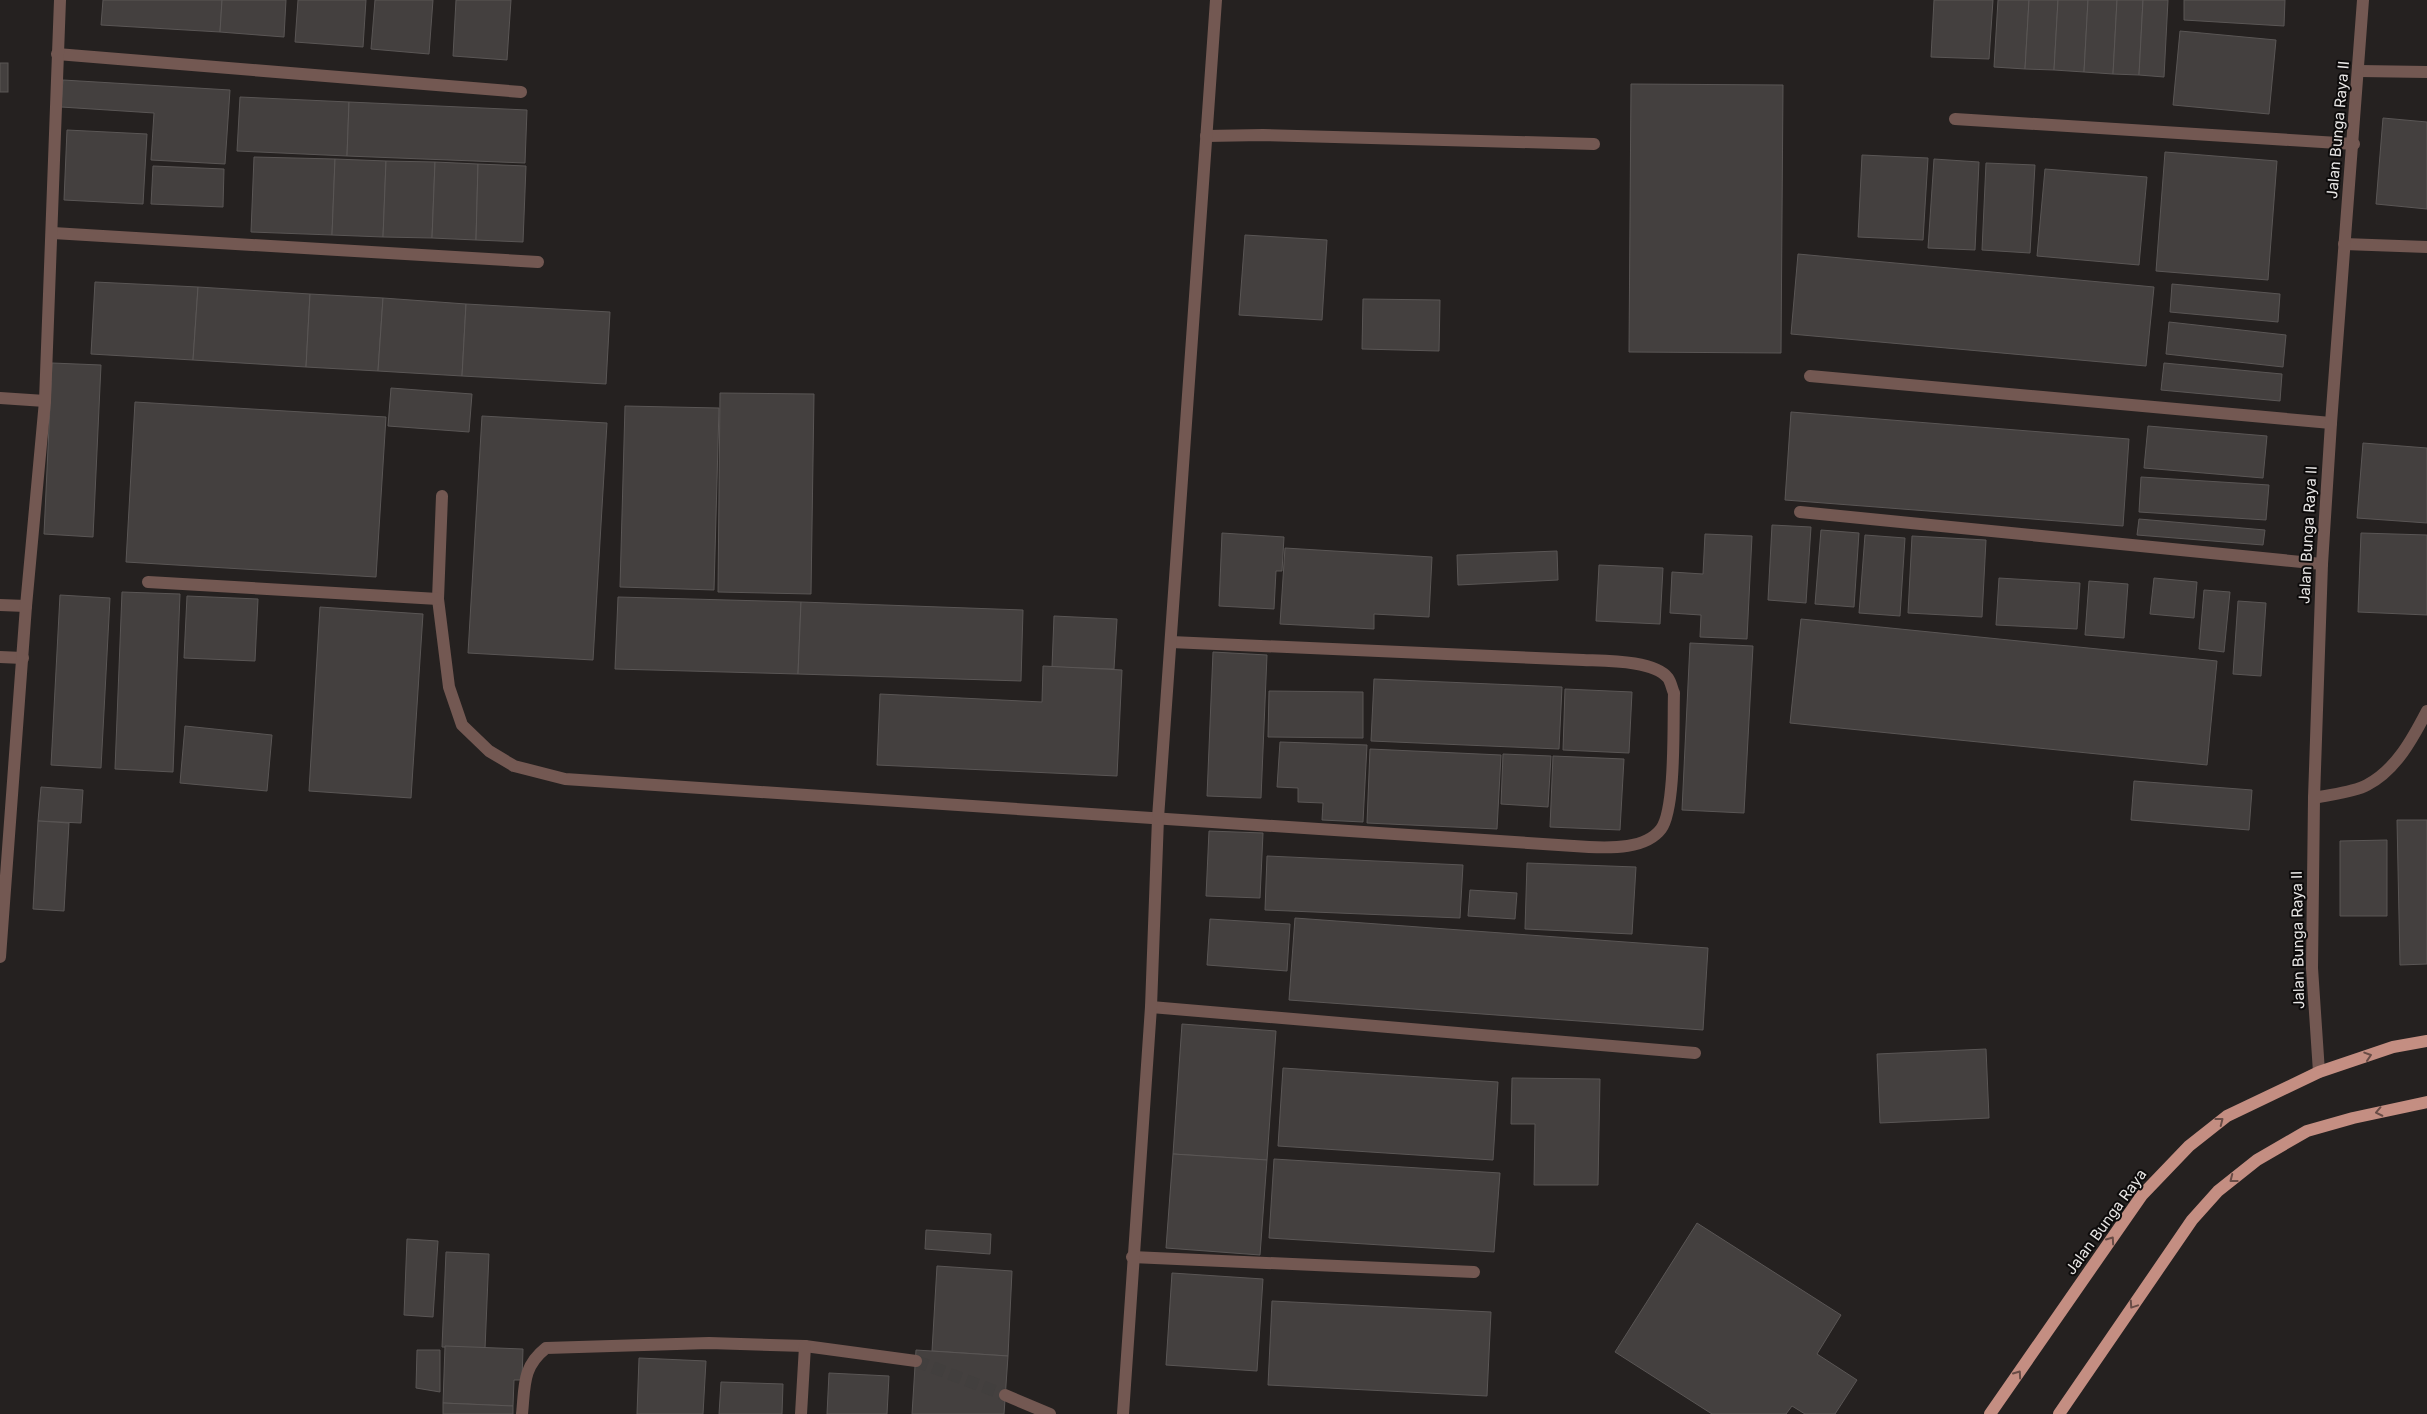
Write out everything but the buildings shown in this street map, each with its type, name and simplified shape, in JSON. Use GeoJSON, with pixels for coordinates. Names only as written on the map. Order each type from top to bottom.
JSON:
{"type":"FeatureCollection","features":[{"type":"Feature","properties":{"kind":"main road","name":"Jalan Bunga Raya"},"geometry":{"type":"LineString","coordinates":[[1990,1414],[2142,1195],[2189,1146],[2226,1116],[2319,1072],[2392,1048],[2427,1041]]}},
{"type":"Feature","properties":{"kind":"main road"},"geometry":{"type":"LineString","coordinates":[[2059,1414],[2192,1220],[2218,1191],[2258,1160],[2307,1131],[2353,1118],[2427,1102]]}},
{"type":"Feature","properties":{"kind":"street"},"geometry":{"type":"LineString","coordinates":[[0,957],[26,606],[46,401],[60,0]]}},
{"type":"Feature","properties":{"kind":"street"},"geometry":{"type":"LineString","coordinates":[[1123,1414],[1132,1257],[1151,1007],[1158,818],[1216,0]]}},
{"type":"Feature","properties":{"kind":"street","name":"Jalan Bunga Raya II"},"geometry":{"type":"LineString","coordinates":[[2319,1072],[2312,968],[2314,798],[2322,564],[2330,423],[2360,71],[2364,0]]}},
{"type":"Feature","properties":{"kind":"street"},"geometry":{"type":"LineString","coordinates":[[57,54],[521,92]]}},
{"type":"Feature","properties":{"kind":"street"},"geometry":{"type":"LineString","coordinates":[[2360,71],[2427,72]]}},
{"type":"Feature","properties":{"kind":"street"},"geometry":{"type":"LineString","coordinates":[[1955,119],[2354,144]]}},
{"type":"Feature","properties":{"kind":"street"},"geometry":{"type":"LineString","coordinates":[[1206,136],[1263,135],[1594,144]]}},
{"type":"Feature","properties":{"kind":"street"},"geometry":{"type":"LineString","coordinates":[[53,233],[538,262]]}},
{"type":"Feature","properties":{"kind":"street"},"geometry":{"type":"LineString","coordinates":[[2344,244],[2427,247]]}},
{"type":"Feature","properties":{"kind":"street"},"geometry":{"type":"LineString","coordinates":[[1810,376],[2330,423]]}},
{"type":"Feature","properties":{"kind":"street"},"geometry":{"type":"LineString","coordinates":[[0,398],[46,401]]}},
{"type":"Feature","properties":{"kind":"street"},"geometry":{"type":"LineString","coordinates":[[442,496],[438,599],[449,687],[462,725],[489,750],[514,766],[565,779],[1616,848],[1644,841],[1661,830],[1670,808],[1674,693],[1667,678],[1650,668],[1626,663],[1583,660],[1171,642]]}},
{"type":"Feature","properties":{"kind":"street"},"geometry":{"type":"LineString","coordinates":[[1800,512],[2322,564]]}},
{"type":"Feature","properties":{"kind":"street"},"geometry":{"type":"LineString","coordinates":[[148,582],[438,599]]}},
{"type":"Feature","properties":{"kind":"street"},"geometry":{"type":"LineString","coordinates":[[0,605],[26,606]]}},
{"type":"Feature","properties":{"kind":"street"},"geometry":{"type":"LineString","coordinates":[[0,656],[23,658]]}},
{"type":"Feature","properties":{"kind":"street"},"geometry":{"type":"LineString","coordinates":[[2314,798],[2366,786],[2387,773],[2414,734],[2427,711]]}},
{"type":"Feature","properties":{"kind":"street"},"geometry":{"type":"LineString","coordinates":[[1151,1007],[1695,1053]]}},
{"type":"Feature","properties":{"kind":"street"},"geometry":{"type":"LineString","coordinates":[[1132,1257],[1474,1272]]}},
{"type":"Feature","properties":{"kind":"street"},"geometry":{"type":"LineString","coordinates":[[522,1414],[527,1372],[533,1358],[546,1348],[709,1343],[805,1346],[916,1361]]}},
{"type":"Feature","properties":{"kind":"street"},"geometry":{"type":"LineString","coordinates":[[801,1414],[805,1346]]}},
{"type":"Feature","properties":{"kind":"street"},"geometry":{"type":"LineString","coordinates":[[1005,1395],[1050,1414]]}},
{"type":"Feature","properties":{"kind":"tunnel"},"geometry":{"type":"LineString","coordinates":[[916,1361],[1005,1395]]}}]}
